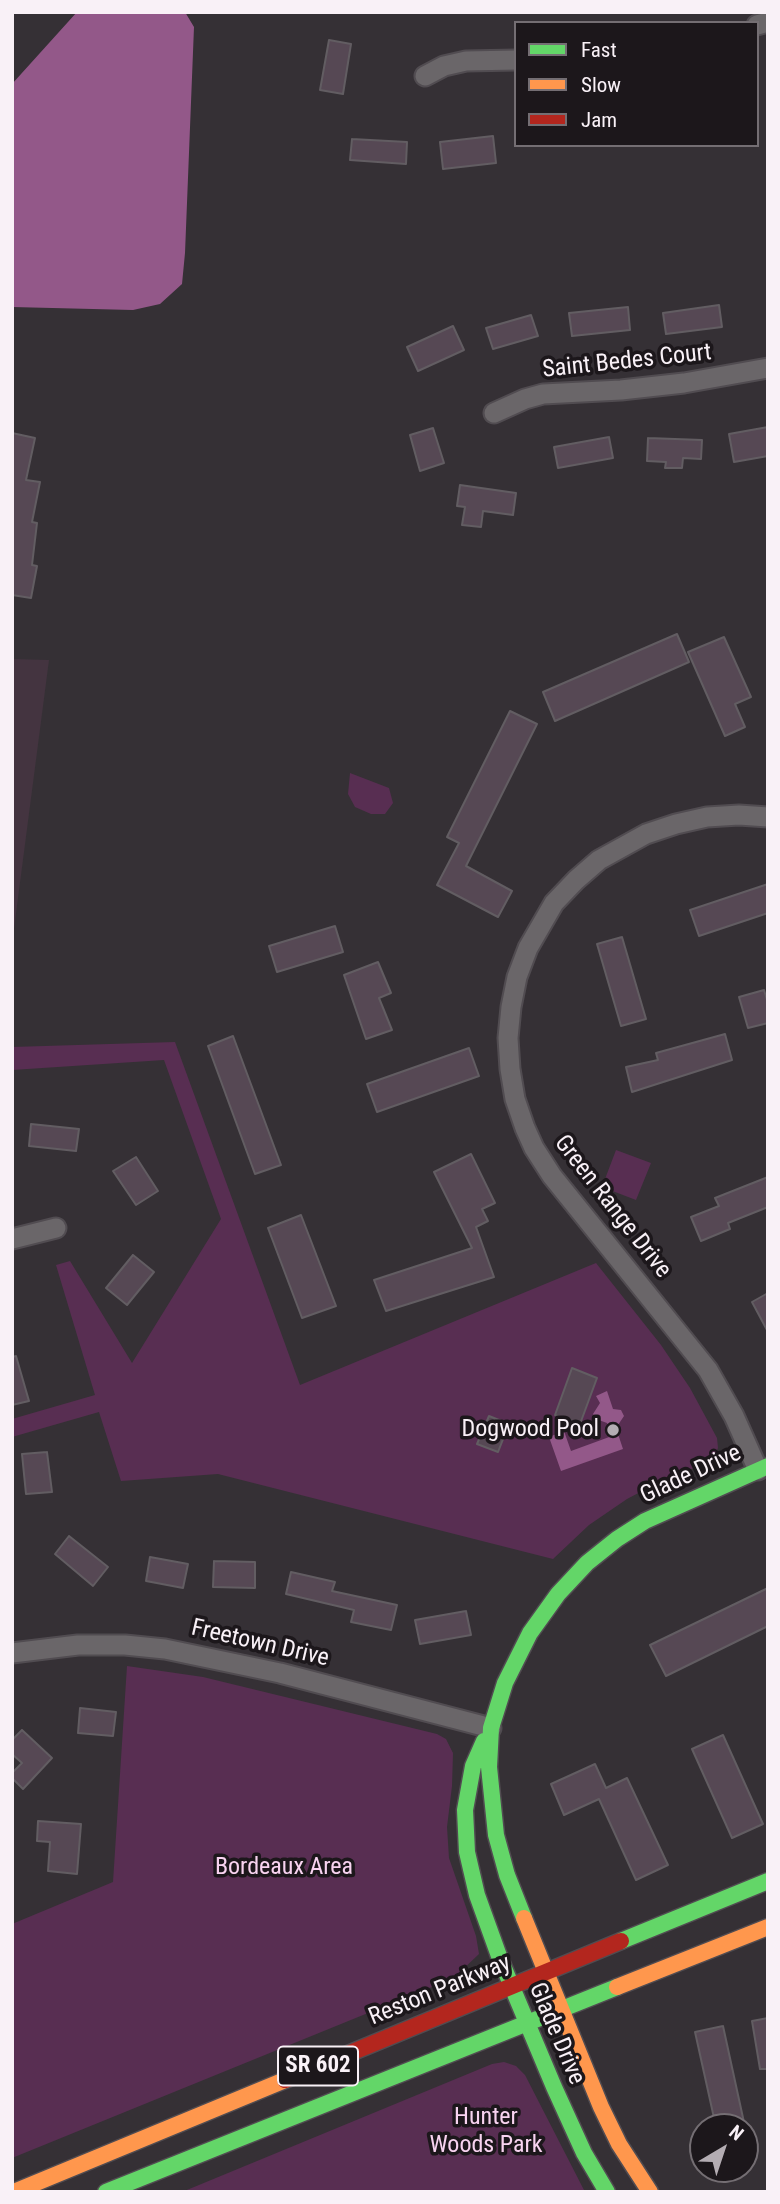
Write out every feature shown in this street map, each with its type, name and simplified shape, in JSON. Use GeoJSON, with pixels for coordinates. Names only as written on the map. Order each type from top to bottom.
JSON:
{"type":"FeatureCollection","features":[{"type":"Feature","properties":{"kind":"main road","name":"Glade Drive"},"geometry":{"type":"LineString","coordinates":[[607,2192],[577,2139],[511,1987],[477,1895],[467,1852],[466,1794],[505,1683],[530,1633],[558,1594],[587,1563],[645,1521],[763,1468]]}},
{"type":"Feature","properties":{"kind":"main road","name":"Glade Drive"},"geometry":{"type":"LineString","coordinates":[[491,1728],[489,1781],[496,1835],[515,1899],[607,2121],[650,2192]]}},
{"type":"Feature","properties":{"kind":"main road","name":"Reston Parkway"},"geometry":{"type":"LineString","coordinates":[[14,2192],[768,1881]]}},
{"type":"Feature","properties":{"kind":"main road","name":"SR 602"},"geometry":{"type":"LineString","coordinates":[[106,2192],[768,1927]]}},
{"type":"Feature","properties":{"kind":"street"},"geometry":{"type":"LineString","coordinates":[[425,76],[444,66],[466,61],[514,60]]}},
{"type":"Feature","properties":{"kind":"street","name":"Saint Bedes Court"},"geometry":{"type":"LineString","coordinates":[[494,413],[543,394],[684,383],[768,368]]}},
{"type":"Feature","properties":{"kind":"street","name":"Green Range Drive"},"geometry":{"type":"LineString","coordinates":[[763,1468],[708,1370],[552,1176],[534,1148],[515,1099],[508,1038],[513,997],[528,948],[554,904],[591,867],[625,844],[676,824],[707,817],[768,817]]}},
{"type":"Feature","properties":{"kind":"street"},"geometry":{"type":"LineString","coordinates":[[12,1239],[56,1227]]}},
{"type":"Feature","properties":{"kind":"street","name":"Freetown Drive"},"geometry":{"type":"LineString","coordinates":[[12,1653],[78,1645],[125,1645],[176,1650],[280,1673],[491,1728]]}},
{"type":"Feature","properties":{"kind":"shaded area"},"geometry":{"type":"Polygon","coordinates":[[[77,12],[185,12],[194,27],[182,284],[160,304],[133,310],[12,307],[12,84],[77,12]]]}},
{"type":"Feature","properties":{"kind":"shaded area"},"geometry":{"type":"Polygon","coordinates":[[[12,659],[49,660],[12,944],[12,659]]]}},
{"type":"Feature","properties":{"kind":"shaded area","name":"Dogwood Pool"},"geometry":{"type":"Polygon","coordinates":[[[607,1391],[613,1409],[621,1410],[624,1416],[616,1428],[623,1449],[561,1471],[549,1437],[564,1431],[571,1451],[612,1436],[607,1423],[596,1419],[593,1414],[600,1403],[596,1396],[607,1391]]]}},
{"type":"Feature","properties":{"kind":"green space"},"geometry":{"type":"Polygon","coordinates":[[[350,773],[389,788],[393,803],[385,814],[371,814],[355,807],[348,794],[350,773]]]}},
{"type":"Feature","properties":{"kind":"green space"},"geometry":{"type":"Polygon","coordinates":[[[175,1042],[300,1385],[596,1263],[661,1345],[690,1388],[717,1438],[718,1448],[714,1457],[708,1463],[667,1478],[627,1499],[589,1525],[553,1559],[218,1474],[121,1481],[99,1412],[12,1437],[12,1419],[95,1395],[56,1265],[70,1261],[132,1363],[221,1219],[164,1060],[12,1070],[12,1047],[175,1042]]]}},
{"type":"Feature","properties":{"kind":"green space"},"geometry":{"type":"Polygon","coordinates":[[[616,1150],[651,1163],[636,1200],[602,1187],[616,1150]]]}},
{"type":"Feature","properties":{"kind":"green space","name":"Bordeaux Area"},"geometry":{"type":"Polygon","coordinates":[[[127,1666],[203,1677],[437,1734],[446,1739],[453,1753],[447,1827],[449,1858],[476,1936],[479,1954],[449,1980],[12,2158],[12,1924],[113,1882],[127,1666]]]}},
{"type":"Feature","properties":{"kind":"green space","name":"Hunter Woods Park"},"geometry":{"type":"Polygon","coordinates":[[[504,2062],[516,2066],[525,2075],[585,2192],[182,2192],[492,2064],[504,2062]]]}},
{"type":"Feature","properties":{"kind":"building"},"geometry":{"type":"Polygon","coordinates":[[[329,40],[351,44],[343,94],[320,90],[329,40]]]}},
{"type":"Feature","properties":{"kind":"building"},"geometry":{"type":"Polygon","coordinates":[[[493,136],[496,163],[443,169],[440,142],[493,136]]]}},
{"type":"Feature","properties":{"kind":"building"},"geometry":{"type":"Polygon","coordinates":[[[352,139],[407,142],[406,164],[350,160],[352,139]]]}},
{"type":"Feature","properties":{"kind":"building"},"geometry":{"type":"Polygon","coordinates":[[[719,305],[722,327],[666,334],[663,313],[719,305]]]}},
{"type":"Feature","properties":{"kind":"building"},"geometry":{"type":"Polygon","coordinates":[[[628,307],[630,330],[572,336],[569,313],[628,307]]]}},
{"type":"Feature","properties":{"kind":"building"},"geometry":{"type":"Polygon","coordinates":[[[531,315],[538,336],[493,349],[486,328],[531,315]]]}},
{"type":"Feature","properties":{"kind":"building"},"geometry":{"type":"Polygon","coordinates":[[[453,326],[464,350],[418,371],[407,347],[453,326]]]}},
{"type":"Feature","properties":{"kind":"building"},"geometry":{"type":"Polygon","coordinates":[[[768,427],[768,456],[734,462],[729,434],[768,427]]]}},
{"type":"Feature","properties":{"kind":"building"},"geometry":{"type":"Polygon","coordinates":[[[433,428],[444,463],[420,471],[410,435],[433,428]]]}},
{"type":"Feature","properties":{"kind":"building"},"geometry":{"type":"Polygon","coordinates":[[[12,433],[35,438],[26,480],[40,482],[32,522],[37,523],[32,565],[37,566],[31,598],[12,595],[12,433]]]}},
{"type":"Feature","properties":{"kind":"building"},"geometry":{"type":"Polygon","coordinates":[[[609,437],[613,458],[558,468],[554,447],[609,437]]]}},
{"type":"Feature","properties":{"kind":"building"},"geometry":{"type":"Polygon","coordinates":[[[648,438],[702,440],[701,459],[683,458],[682,468],[665,468],[666,462],[647,461],[648,438]]]}},
{"type":"Feature","properties":{"kind":"building"},"geometry":{"type":"Polygon","coordinates":[[[460,485],[516,493],[513,515],[483,511],[481,527],[462,525],[465,507],[457,506],[460,485]]]}},
{"type":"Feature","properties":{"kind":"building"},"geometry":{"type":"Polygon","coordinates":[[[677,634],[689,662],[555,721],[543,692],[677,634]]]}},
{"type":"Feature","properties":{"kind":"building"},"geometry":{"type":"Polygon","coordinates":[[[724,637],[751,697],[735,704],[745,727],[725,736],[688,652],[724,637]]]}},
{"type":"Feature","properties":{"kind":"building"},"geometry":{"type":"Polygon","coordinates":[[[510,711],[537,724],[466,866],[512,891],[498,917],[437,885],[459,843],[447,837],[510,711]]]}},
{"type":"Feature","properties":{"kind":"building"},"geometry":{"type":"Polygon","coordinates":[[[768,884],[768,913],[699,936],[690,910],[768,884]]]}},
{"type":"Feature","properties":{"kind":"building"},"geometry":{"type":"Polygon","coordinates":[[[335,926],[343,952],[277,972],[269,946],[335,926]]]}},
{"type":"Feature","properties":{"kind":"building"},"geometry":{"type":"Polygon","coordinates":[[[622,937],[646,1019],[621,1026],[597,944],[622,937]]]}},
{"type":"Feature","properties":{"kind":"building"},"geometry":{"type":"Polygon","coordinates":[[[378,962],[391,993],[379,998],[392,1030],[366,1039],[344,975],[378,962]]]}},
{"type":"Feature","properties":{"kind":"building"},"geometry":{"type":"Polygon","coordinates":[[[764,990],[768,1003],[768,1023],[748,1028],[739,997],[764,990]]]}},
{"type":"Feature","properties":{"kind":"building"},"geometry":{"type":"Polygon","coordinates":[[[725,1034],[732,1060],[632,1092],[626,1067],[658,1060],[656,1053],[725,1034]]]}},
{"type":"Feature","properties":{"kind":"building"},"geometry":{"type":"Polygon","coordinates":[[[233,1036],[281,1165],[255,1174],[208,1046],[233,1036]]]}},
{"type":"Feature","properties":{"kind":"building"},"geometry":{"type":"Polygon","coordinates":[[[469,1048],[479,1076],[377,1112],[367,1084],[469,1048]]]}},
{"type":"Feature","properties":{"kind":"building"},"geometry":{"type":"Polygon","coordinates":[[[31,1124],[79,1129],[76,1151],[29,1146],[31,1124]]]}},
{"type":"Feature","properties":{"kind":"building"},"geometry":{"type":"Polygon","coordinates":[[[471,1154],[495,1203],[482,1209],[488,1221],[476,1227],[494,1277],[386,1311],[374,1280],[472,1248],[434,1172],[471,1154]]]}},
{"type":"Feature","properties":{"kind":"building"},"geometry":{"type":"Polygon","coordinates":[[[136,1157],[158,1191],[136,1205],[113,1171],[136,1157]]]}},
{"type":"Feature","properties":{"kind":"building"},"geometry":{"type":"Polygon","coordinates":[[[768,1177],[768,1207],[728,1223],[730,1229],[701,1241],[691,1217],[719,1206],[715,1198],[768,1177]]]}},
{"type":"Feature","properties":{"kind":"building"},"geometry":{"type":"Polygon","coordinates":[[[301,1215],[336,1306],[302,1318],[268,1228],[301,1215]]]}},
{"type":"Feature","properties":{"kind":"building"},"geometry":{"type":"Polygon","coordinates":[[[133,1255],[154,1272],[127,1305],[106,1288],[133,1255]]]}},
{"type":"Feature","properties":{"kind":"building"},"geometry":{"type":"Polygon","coordinates":[[[768,1293],[768,1332],[752,1302],[768,1293]]]}},
{"type":"Feature","properties":{"kind":"building"},"geometry":{"type":"Polygon","coordinates":[[[16,1356],[29,1401],[12,1405],[12,1357],[16,1356]]]}},
{"type":"Feature","properties":{"kind":"building"},"geometry":{"type":"Polygon","coordinates":[[[572,1368],[597,1378],[580,1424],[555,1415],[572,1368]]]}},
{"type":"Feature","properties":{"kind":"building"},"geometry":{"type":"Polygon","coordinates":[[[489,1416],[509,1424],[498,1452],[477,1444],[489,1416]]]}},
{"type":"Feature","properties":{"kind":"building"},"geometry":{"type":"Polygon","coordinates":[[[47,1452],[52,1492],[26,1494],[22,1454],[47,1452]]]}},
{"type":"Feature","properties":{"kind":"building"},"geometry":{"type":"Polygon","coordinates":[[[69,1536],[108,1567],[93,1586],[55,1554],[69,1536]]]}},
{"type":"Feature","properties":{"kind":"building"},"geometry":{"type":"Polygon","coordinates":[[[150,1557],[188,1564],[183,1588],[146,1581],[150,1557]]]}},
{"type":"Feature","properties":{"kind":"building"},"geometry":{"type":"Polygon","coordinates":[[[214,1561],[255,1562],[255,1588],[213,1587],[214,1561]]]}},
{"type":"Feature","properties":{"kind":"building"},"geometry":{"type":"Polygon","coordinates":[[[291,1572],[335,1582],[332,1591],[397,1605],[391,1630],[351,1622],[354,1610],[286,1594],[291,1572]]]}},
{"type":"Feature","properties":{"kind":"building"},"geometry":{"type":"Polygon","coordinates":[[[768,1588],[768,1626],[666,1676],[650,1645],[768,1588]]]}},
{"type":"Feature","properties":{"kind":"building"},"geometry":{"type":"Polygon","coordinates":[[[466,1611],[471,1635],[420,1644],[415,1620],[466,1611]]]}},
{"type":"Feature","properties":{"kind":"building"},"geometry":{"type":"Polygon","coordinates":[[[80,1708],[116,1712],[113,1736],[78,1733],[80,1708]]]}},
{"type":"Feature","properties":{"kind":"building"},"geometry":{"type":"Polygon","coordinates":[[[22,1730],[52,1758],[23,1789],[12,1778],[12,1773],[22,1763],[12,1754],[12,1740],[22,1730]]]}},
{"type":"Feature","properties":{"kind":"building"},"geometry":{"type":"Polygon","coordinates":[[[723,1735],[763,1824],[732,1838],[692,1749],[723,1735]]]}},
{"type":"Feature","properties":{"kind":"building"},"geometry":{"type":"Polygon","coordinates":[[[595,1764],[606,1788],[627,1778],[668,1865],[636,1880],[599,1799],[564,1815],[551,1784],[595,1764]]]}},
{"type":"Feature","properties":{"kind":"building"},"geometry":{"type":"Polygon","coordinates":[[[38,1821],[81,1824],[77,1874],[48,1871],[50,1842],[37,1841],[38,1821]]]}},
{"type":"Feature","properties":{"kind":"building"},"geometry":{"type":"Polygon","coordinates":[[[768,2018],[768,2069],[760,2069],[752,2021],[768,2018]]]}},
{"type":"Feature","properties":{"kind":"building"},"geometry":{"type":"Polygon","coordinates":[[[723,2026],[742,2113],[713,2113],[695,2032],[723,2026]]]}},
{"type":"Feature","properties":{"kind":"traffic: fast"},"geometry":{"type":"LineString","coordinates":[[524,1918],[507,1875],[496,1835],[489,1767],[491,1728],[505,1683],[530,1633],[558,1594],[587,1563],[617,1539],[645,1521],[768,1466]]}},
{"type":"Feature","properties":{"kind":"traffic: fast"},"geometry":{"type":"LineString","coordinates":[[484,1741],[473,1766],[465,1810],[467,1852],[477,1895],[499,1956],[554,2087],[584,2153],[607,2192]]}},
{"type":"Feature","properties":{"kind":"traffic: fast"},"geometry":{"type":"LineString","coordinates":[[621,1941],[768,1881]]}},
{"type":"Feature","properties":{"kind":"traffic: fast"},"geometry":{"type":"LineString","coordinates":[[106,2192],[617,1987]]}},
{"type":"Feature","properties":{"kind":"traffic: slow"},"geometry":{"type":"LineString","coordinates":[[524,1918],[601,2107],[619,2144],[650,2192]]}},
{"type":"Feature","properties":{"kind":"traffic: slow"},"geometry":{"type":"LineString","coordinates":[[617,1987],[768,1927]]}},
{"type":"Feature","properties":{"kind":"traffic: slow"},"geometry":{"type":"LineString","coordinates":[[14,2192],[285,2080]]}},
{"type":"Feature","properties":{"kind":"traffic: jam"},"geometry":{"type":"LineString","coordinates":[[285,2080],[621,1941]]}},
{"type":"Feature","properties":{"kind":"place","name":"Dogwood Pool"},"geometry":{"type":"Point","coordinates":[613,1430]}}]}
